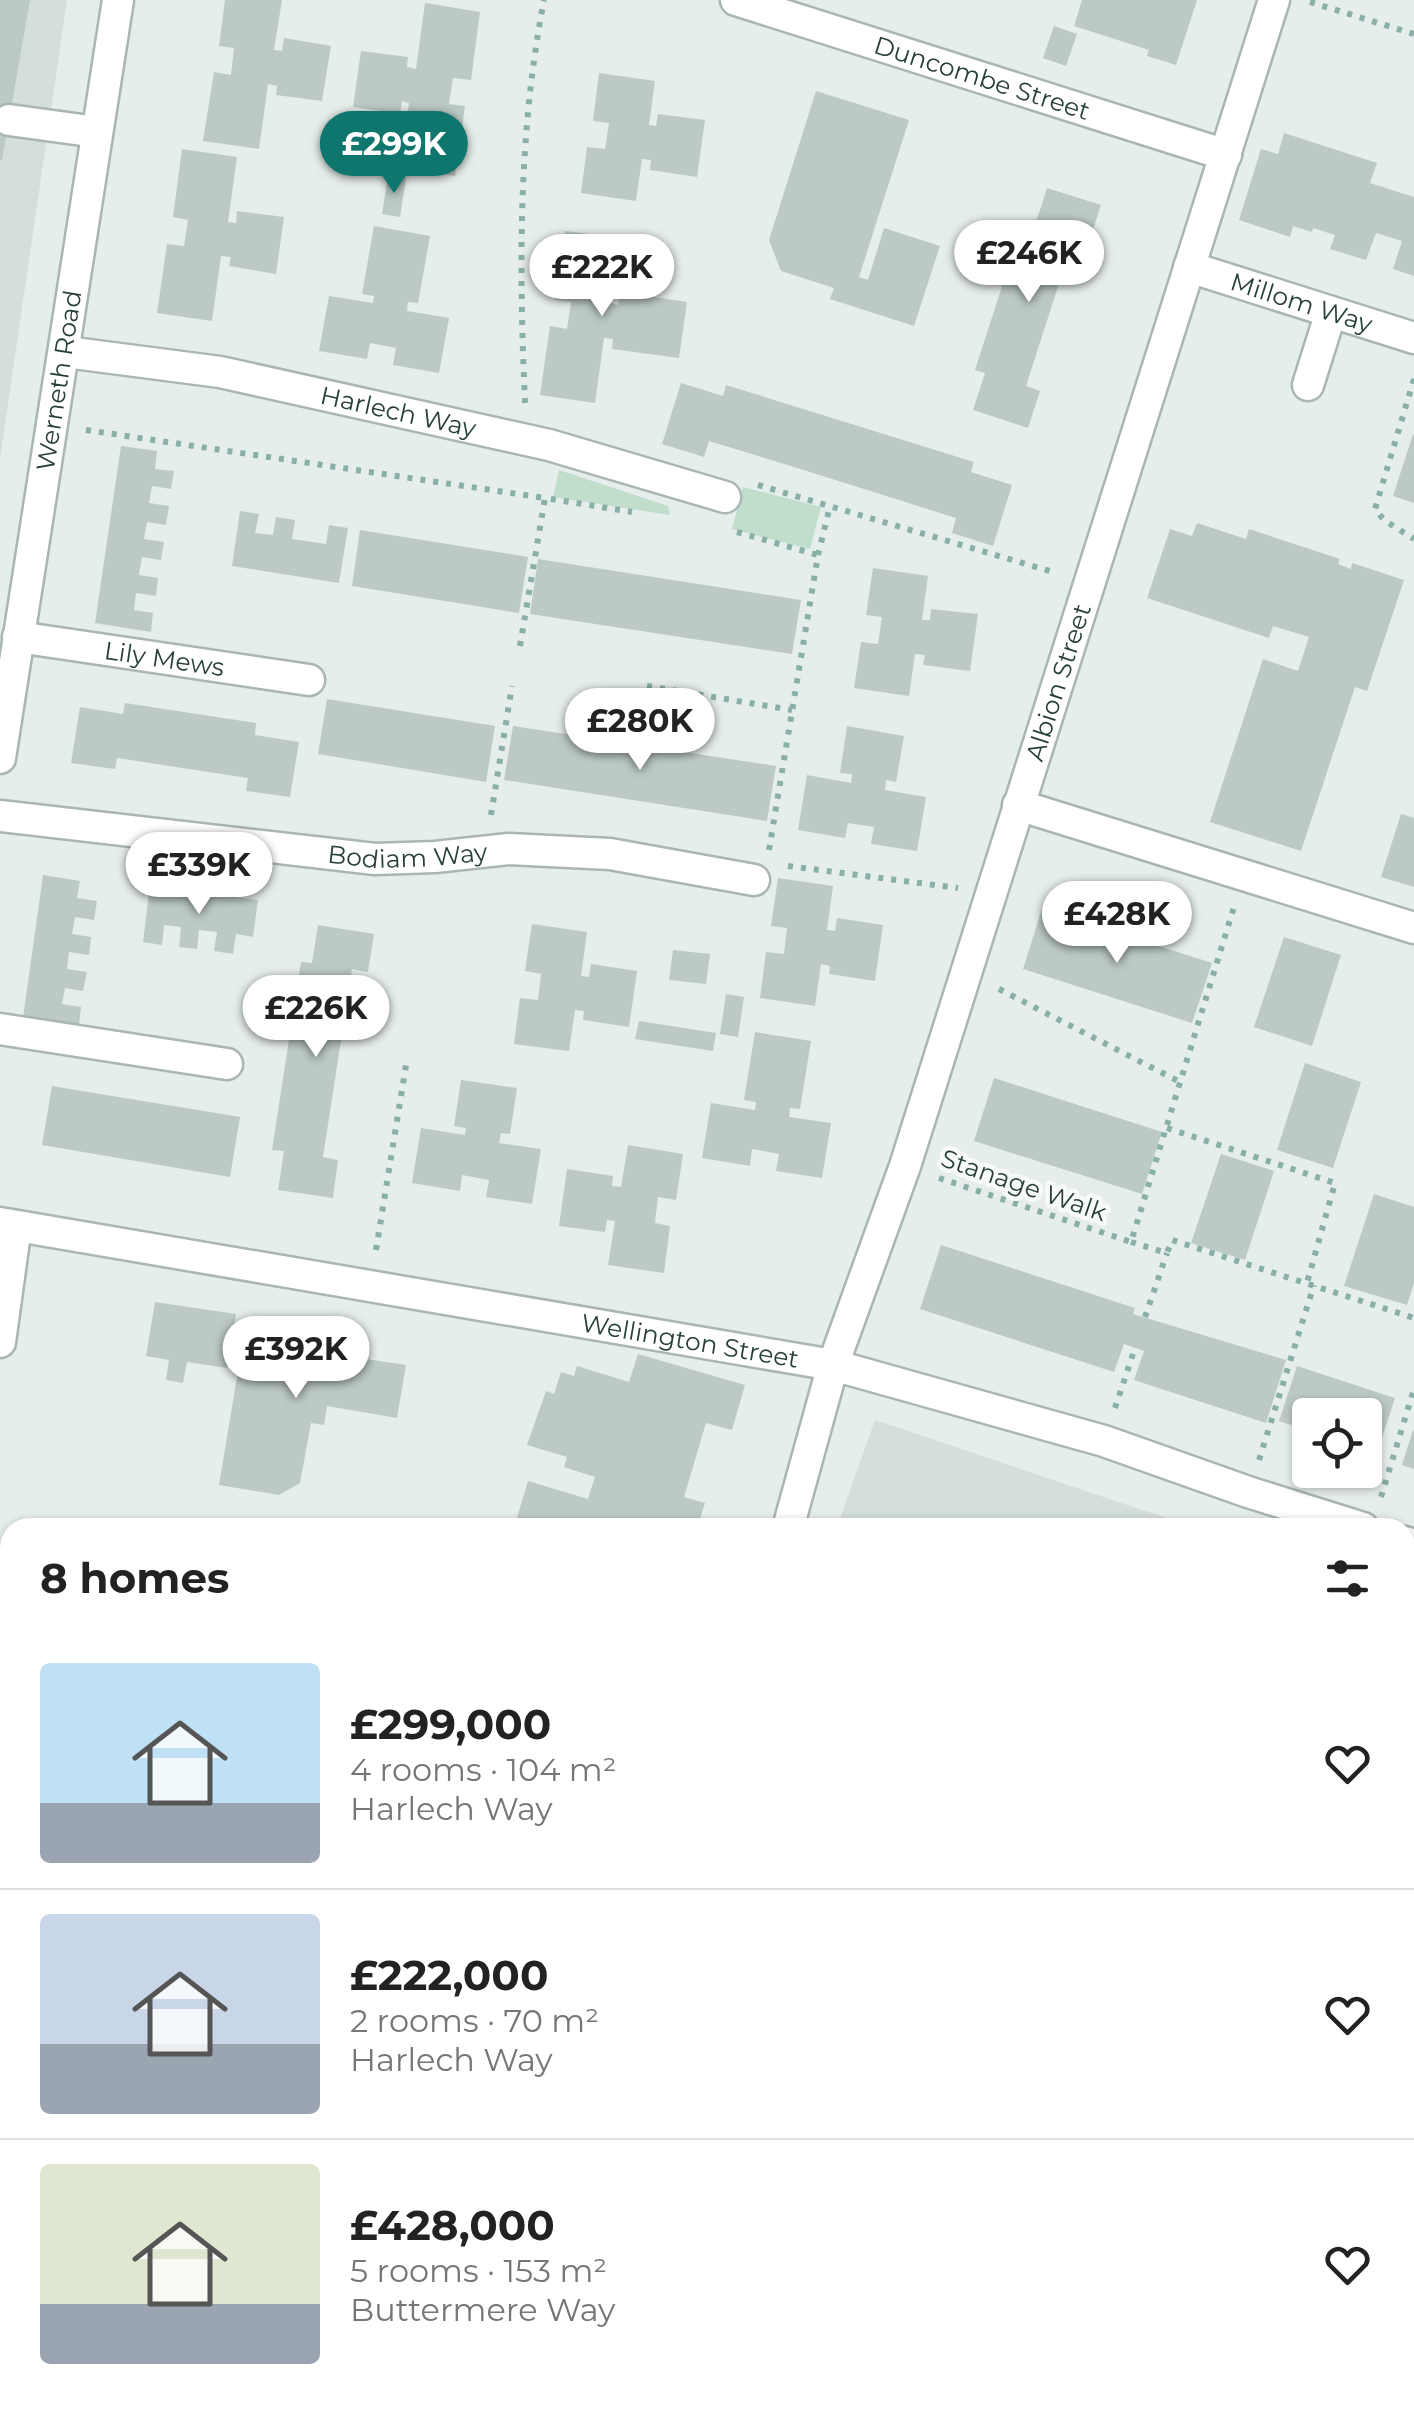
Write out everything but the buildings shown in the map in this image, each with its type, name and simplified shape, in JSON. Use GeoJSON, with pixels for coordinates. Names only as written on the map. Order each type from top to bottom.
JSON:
{"type":"FeatureCollection","features":[{"type":"Feature","properties":{"kind":"street","name":"Werneth Road"},"geometry":{"type":"LineString","coordinates":[[0,758],[18,638],[13,588],[53,427],[118,0]]}},
{"type":"Feature","properties":{"kind":"street","name":"Duncombe Street"},"geometry":{"type":"LineString","coordinates":[[736,0],[1226,155]]}},
{"type":"Feature","properties":{"kind":"street","name":"Albion Street"},"geometry":{"type":"LineString","coordinates":[[791,1518],[833,1365],[905,1166],[1274,0]]}},
{"type":"Feature","properties":{"kind":"street"},"geometry":{"type":"LineString","coordinates":[[8,120],[97,132]]}},
{"type":"Feature","properties":{"kind":"street","name":"Millom Way"},"geometry":{"type":"LineString","coordinates":[[1189,267],[1414,338]]}},
{"type":"Feature","properties":{"kind":"street"},"geometry":{"type":"LineString","coordinates":[[1308,385],[1331,312]]}},
{"type":"Feature","properties":{"kind":"street","name":"Harlech Way"},"geometry":{"type":"LineString","coordinates":[[66,352],[220,372],[522,439],[724,498]]}},
{"type":"Feature","properties":{"kind":"street","name":"Lily Mews"},"geometry":{"type":"LineString","coordinates":[[18,638],[309,680]]}},
{"type":"Feature","properties":{"kind":"street"},"geometry":{"type":"LineString","coordinates":[[1018,805],[1414,928]]}},
{"type":"Feature","properties":{"kind":"street","name":"Bodiam Way"},"geometry":{"type":"LineString","coordinates":[[0,816],[375,859],[510,849],[610,854],[760,871]]}},
{"type":"Feature","properties":{"kind":"street"},"geometry":{"type":"LineString","coordinates":[[0,1030],[227,1064]]}},
{"type":"Feature","properties":{"kind":"street"},"geometry":{"type":"LineString","coordinates":[[0,1342],[8,1224]]}},
{"type":"Feature","properties":{"kind":"street","name":"Wellington Street"},"geometry":{"type":"LineString","coordinates":[[8,1224],[833,1365],[1104,1441],[1248,1492],[1365,1518]]}},
{"type":"Feature","properties":{"kind":"path"},"geometry":{"type":"LineString","coordinates":[[522,439],[522,180],[532,73],[544,0]]}},
{"type":"Feature","properties":{"kind":"path"},"geometry":{"type":"LineString","coordinates":[[1304,0],[1414,34]]}},
{"type":"Feature","properties":{"kind":"path"},"geometry":{"type":"LineString","coordinates":[[1414,380],[1375,509],[1384,520],[1414,539]]}},
{"type":"Feature","properties":{"kind":"path"},"geometry":{"type":"LineString","coordinates":[[53,427],[113,432],[642,514]]}},
{"type":"Feature","properties":{"kind":"path"},"geometry":{"type":"LineString","coordinates":[[818,555],[718,526],[730,476],[1088,584]]}},
{"type":"Feature","properties":{"kind":"path"},"geometry":{"type":"LineString","coordinates":[[520,646],[545,498]]}},
{"type":"Feature","properties":{"kind":"path"},"geometry":{"type":"LineString","coordinates":[[830,506],[760,871],[940,883],[989,896]]}},
{"type":"Feature","properties":{"kind":"path"},"geometry":{"type":"LineString","coordinates":[[490,852],[490,822],[512,686]]}},
{"type":"Feature","properties":{"kind":"path"},"geometry":{"type":"LineString","coordinates":[[646,686],[792,710]]}},
{"type":"Feature","properties":{"kind":"path","name":"Stanage Walk"},"geometry":{"type":"LineString","coordinates":[[905,1166],[1131,1242],[1244,875]]}},
{"type":"Feature","properties":{"kind":"path"},"geometry":{"type":"LineString","coordinates":[[966,967],[1005,994],[1180,1082]]}},
{"type":"Feature","properties":{"kind":"path"},"geometry":{"type":"LineString","coordinates":[[370,1286],[407,1059]]}},
{"type":"Feature","properties":{"kind":"path"},"geometry":{"type":"LineString","coordinates":[[1167,1128],[1335,1182],[1310,1284],[1248,1492]]}},
{"type":"Feature","properties":{"kind":"path"},"geometry":{"type":"LineString","coordinates":[[1145,1316],[1172,1240],[1414,1318]]}},
{"type":"Feature","properties":{"kind":"path"},"geometry":{"type":"LineString","coordinates":[[1131,1242],[1167,1253]]}},
{"type":"Feature","properties":{"kind":"path"},"geometry":{"type":"LineString","coordinates":[[1104,1441],[1134,1348]]}},
{"type":"Feature","properties":{"kind":"path"},"geometry":{"type":"LineString","coordinates":[[1370,1518],[1414,1388]]}},
{"type":"Feature","properties":{"kind":"shaded area"},"geometry":{"type":"Polygon","coordinates":[[[0,0],[67,0],[0,459],[0,0]]]}},
{"type":"Feature","properties":{"kind":"shaded area"},"geometry":{"type":"Polygon","coordinates":[[[875,1420],[1166,1518],[840,1518],[875,1420]]]}},
{"type":"Feature","properties":{"kind":"green space"},"geometry":{"type":"Polygon","coordinates":[[[559,470],[668,506],[670,515],[553,497],[559,470]]]}},
{"type":"Feature","properties":{"kind":"green space"},"geometry":{"type":"Polygon","coordinates":[[[743,487],[821,507],[810,549],[732,529],[743,487]]]}}]}
